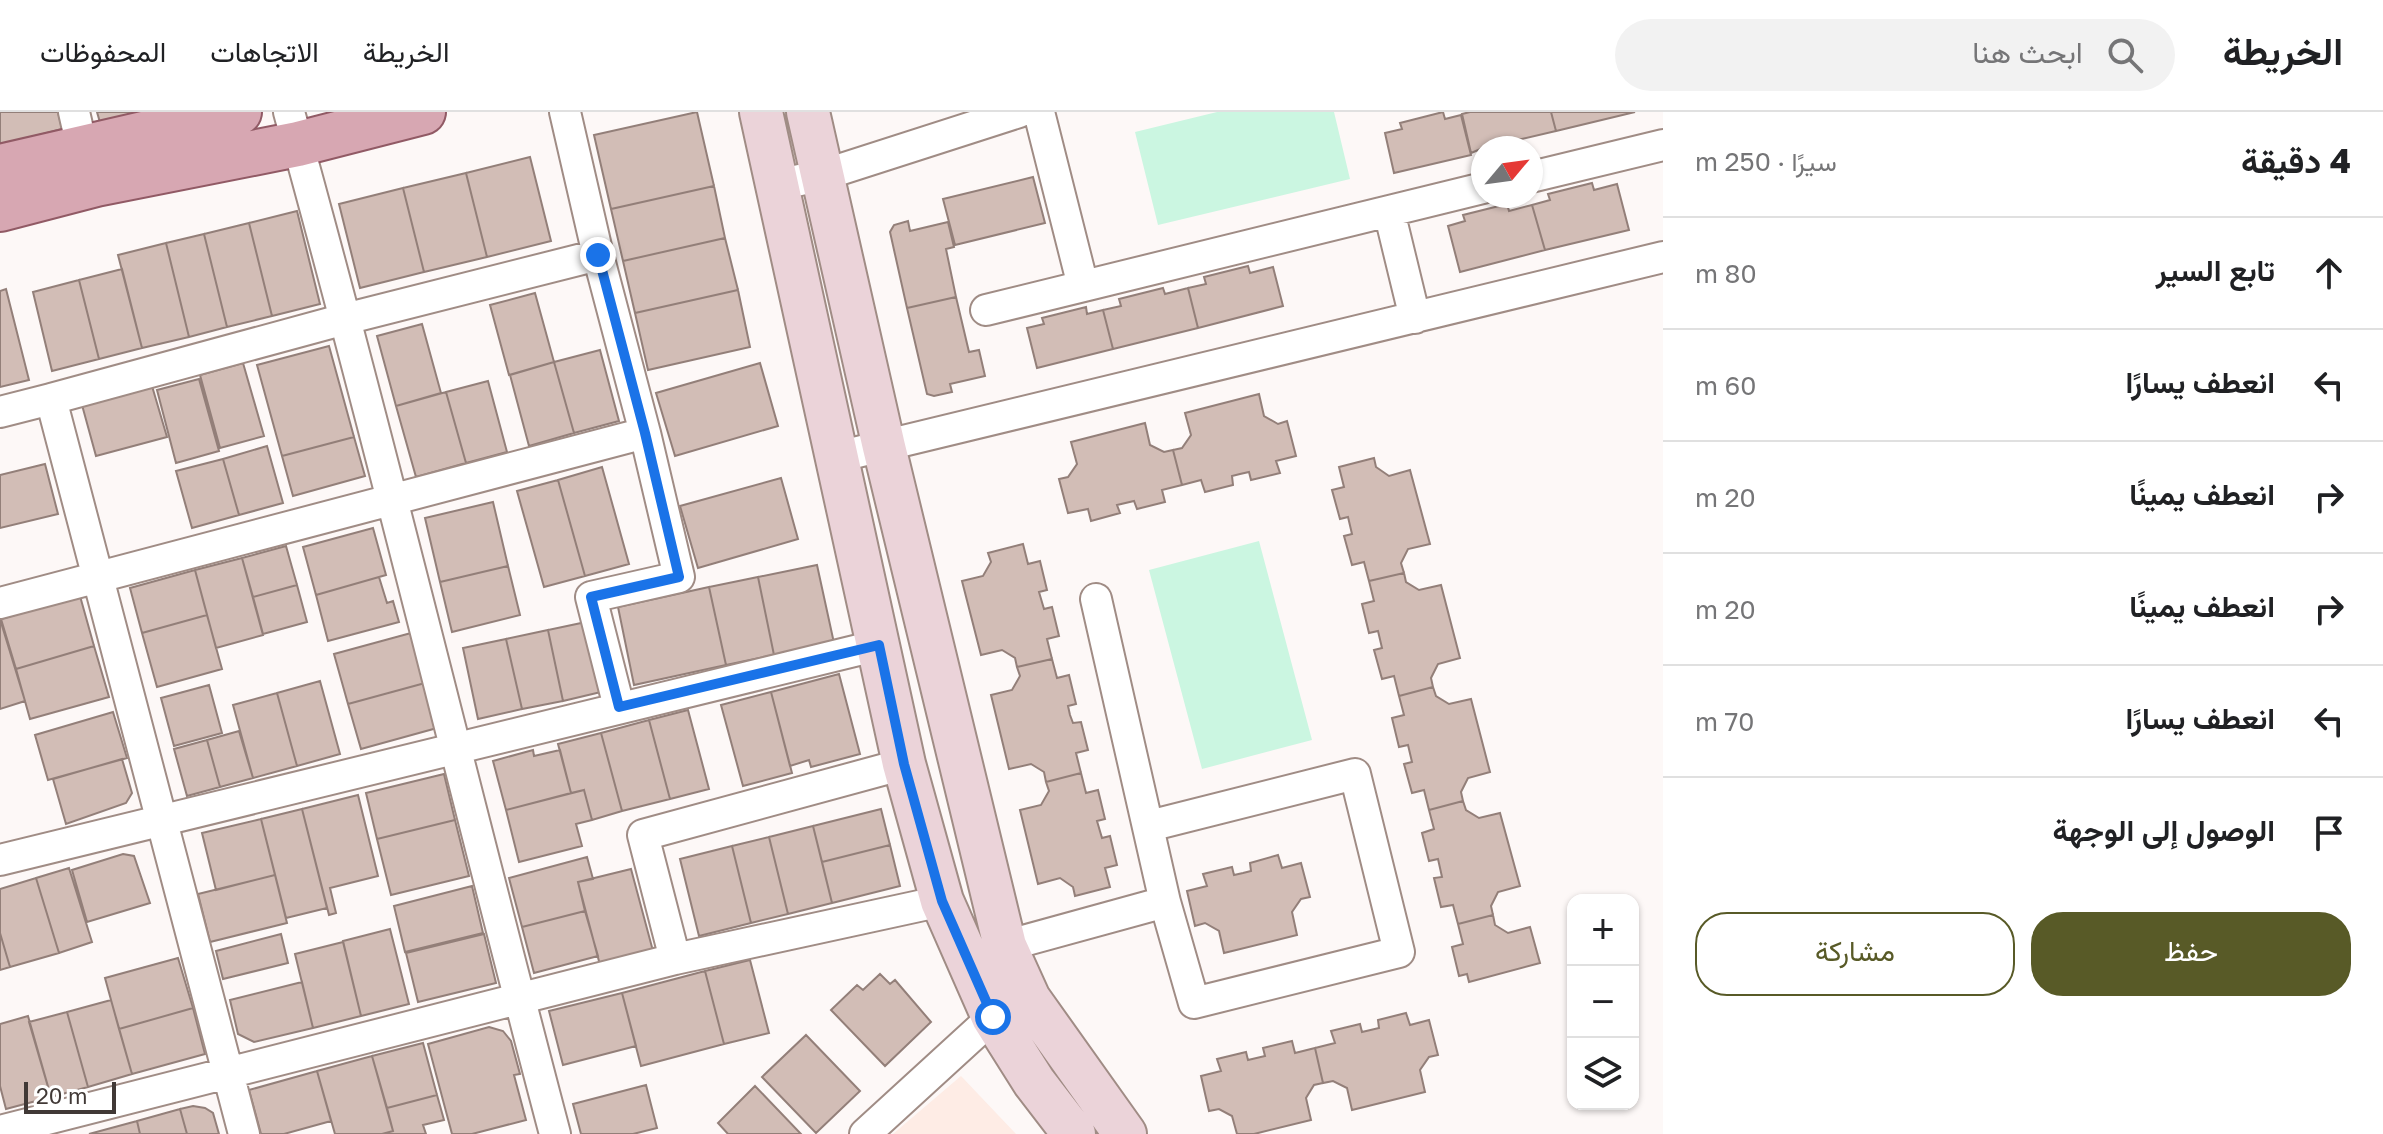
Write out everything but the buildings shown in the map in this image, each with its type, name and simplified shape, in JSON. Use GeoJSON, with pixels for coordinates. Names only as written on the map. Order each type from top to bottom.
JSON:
{"type":"FeatureCollection","features":[{"type":"Feature","properties":{"kind":"main road"},"geometry":{"type":"LineString","coordinates":[[0,167],[78,129],[239,112]]}},
{"type":"Feature","properties":{"kind":"main road"},"geometry":{"type":"LineString","coordinates":[[0,209],[293,128],[423,112]]}},
{"type":"Feature","properties":{"kind":"street"},"geometry":{"type":"LineString","coordinates":[[565,112],[679,577],[591,597],[619,707]]}},
{"type":"Feature","properties":{"kind":"street"},"geometry":{"type":"LineString","coordinates":[[761,112],[904,764],[942,901],[1011,1008]]}},
{"type":"Feature","properties":{"kind":"street"},"geometry":{"type":"LineString","coordinates":[[808,112],[884,447],[1005,946],[1011,1008],[1034,1082],[1093,1126]]}},
{"type":"Feature","properties":{"kind":"street"},"geometry":{"type":"LineString","coordinates":[[777,185],[823,175],[1019,112]]}},
{"type":"Feature","properties":{"kind":"street"},"geometry":{"type":"LineString","coordinates":[[1039,112],[1083,286]]}},
{"type":"Feature","properties":{"kind":"street"},"geometry":{"type":"LineString","coordinates":[[293,128],[555,1134]]}},
{"type":"Feature","properties":{"kind":"street"},"geometry":{"type":"LineString","coordinates":[[1543,174],[1663,145]]}},
{"type":"Feature","properties":{"kind":"street"},"geometry":{"type":"LineString","coordinates":[[986,310],[1471,191]]}},
{"type":"Feature","properties":{"kind":"street"},"geometry":{"type":"LineString","coordinates":[[1389,211],[1415,318]]}},
{"type":"Feature","properties":{"kind":"street"},"geometry":{"type":"LineString","coordinates":[[0,412],[598,255]]}},
{"type":"Feature","properties":{"kind":"street"},"geometry":{"type":"LineString","coordinates":[[837,457],[1663,257]]}},
{"type":"Feature","properties":{"kind":"street"},"geometry":{"type":"LineString","coordinates":[[51,399],[244,1134]]}},
{"type":"Feature","properties":{"kind":"street"},"geometry":{"type":"LineString","coordinates":[[0,603],[645,433]]}},
{"type":"Feature","properties":{"kind":"street"},"geometry":{"type":"LineString","coordinates":[[1096,599],[1165,902],[1194,1003],[1399,952],[1355,774],[1149,826]]}},
{"type":"Feature","properties":{"kind":"street"},"geometry":{"type":"LineString","coordinates":[[0,860],[879,645]]}},
{"type":"Feature","properties":{"kind":"street"},"geometry":{"type":"LineString","coordinates":[[675,959],[643,835],[904,764]]}},
{"type":"Feature","properties":{"kind":"street"},"geometry":{"type":"LineString","coordinates":[[0,1131],[675,959],[942,901]]}},
{"type":"Feature","properties":{"kind":"street"},"geometry":{"type":"LineString","coordinates":[[1005,946],[1165,902]]}},
{"type":"Feature","properties":{"kind":"street"},"geometry":{"type":"LineString","coordinates":[[865,1134],[1011,1008]]}},
{"type":"Feature","properties":{"kind":"shaded area"},"geometry":{"type":"Polygon","coordinates":[[[961,1076],[1016,1134],[893,1134],[961,1076]]]}},
{"type":"Feature","properties":{"kind":"green space"},"geometry":{"type":"Polygon","coordinates":[[[1217,112],[1334,112],[1350,179],[1158,225],[1135,132],[1217,112]]]}},
{"type":"Feature","properties":{"kind":"green space"},"geometry":{"type":"Polygon","coordinates":[[[1259,541],[1312,740],[1202,769],[1149,570],[1259,541]]]}},
{"type":"Feature","properties":{"kind":"route"},"geometry":{"type":"LineString","coordinates":[[598,255],[679,577],[591,597],[619,707],[879,645],[904,764],[942,901],[993,1017]]}}]}
